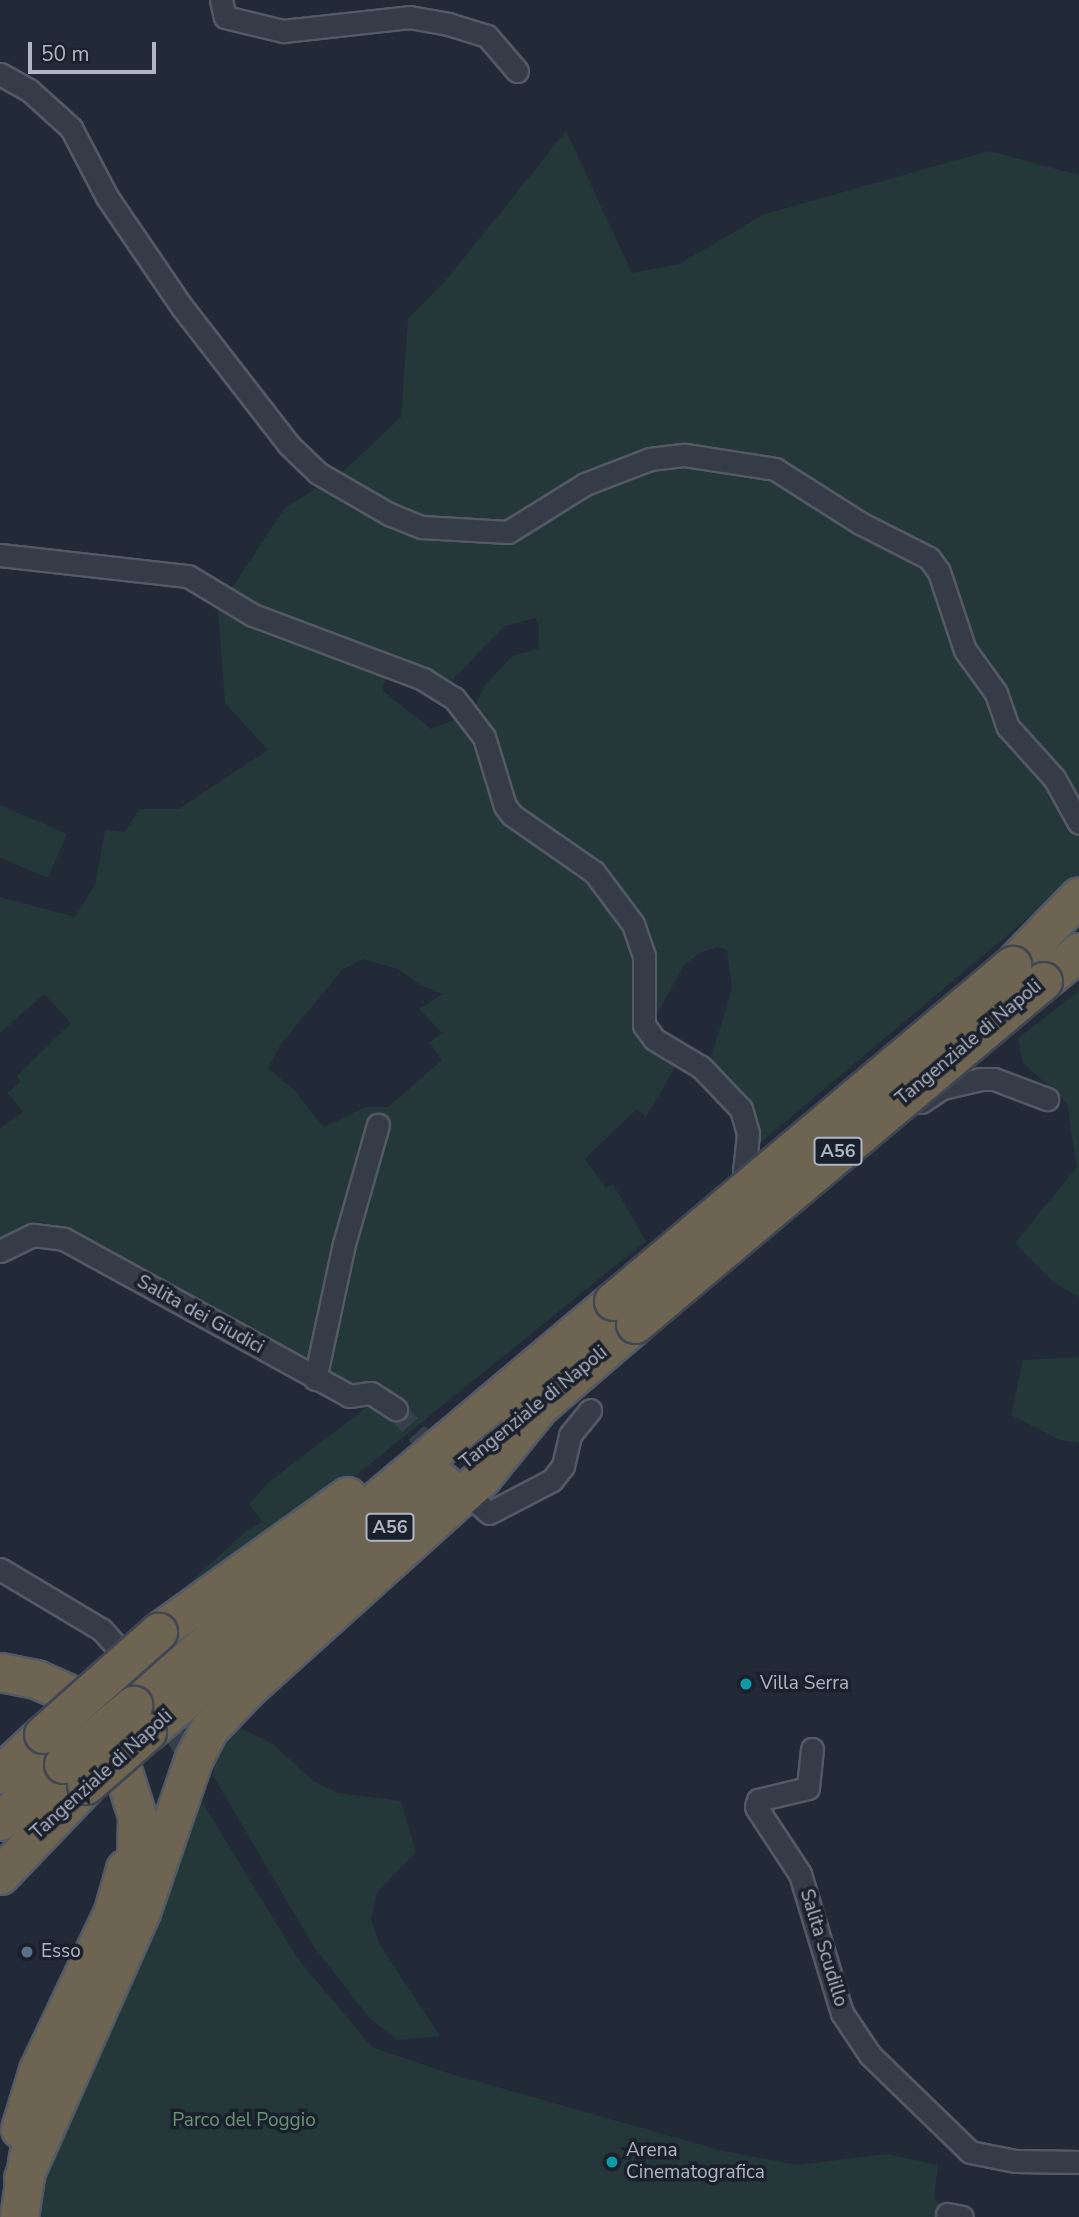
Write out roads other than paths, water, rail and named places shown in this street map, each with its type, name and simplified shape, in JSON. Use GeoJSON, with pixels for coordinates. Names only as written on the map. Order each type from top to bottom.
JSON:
{"type":"FeatureCollection","features":[{"type":"Feature","properties":{"kind":"highway"},"geometry":{"type":"LineString","coordinates":[[1027,973],[1079,896]]}},
{"type":"Feature","properties":{"kind":"highway","name":"Tangenziale di Napoli"},"geometry":{"type":"LineString","coordinates":[[139,1702],[494,1398],[624,1313],[1027,973],[1079,911]]}},
{"type":"Feature","properties":{"kind":"highway","name":"Tangenziale di Napoli"},"geometry":{"type":"LineString","coordinates":[[1027,973],[1079,952]]}},
{"type":"Feature","properties":{"kind":"highway"},"geometry":{"type":"LineString","coordinates":[[1027,973],[1079,959]]}},
{"type":"Feature","properties":{"kind":"highway","name":"Tangenziale di Napoli"},"geometry":{"type":"LineString","coordinates":[[0,1821],[64,1761],[139,1702],[538,1408],[624,1313]]}},
{"type":"Feature","properties":{"kind":"highway"},"geometry":{"type":"LineString","coordinates":[[0,1774],[64,1761],[158,1632],[225,1579],[494,1398]]}},
{"type":"Feature","properties":{"kind":"highway"},"geometry":{"type":"LineString","coordinates":[[23,2178],[150,1890],[187,1776],[208,1730],[248,1687],[482,1477],[538,1408]]}},
{"type":"Feature","properties":{"kind":"highway"},"geometry":{"type":"LineString","coordinates":[[0,1672],[54,1686],[82,1704],[102,1725],[128,1777],[138,1835],[129,1898],[47,2076],[23,2178],[19,2217]]}},
{"type":"Feature","properties":{"kind":"highway"},"geometry":{"type":"LineString","coordinates":[[0,1682],[49,1695],[87,1726],[114,1770],[128,1836],[124,1877],[113,1911],[32,2086],[17,2144],[8,2217]]}},
{"type":"Feature","properties":{"kind":"highway","name":"Tangenziale di Napoli"},"geometry":{"type":"LineString","coordinates":[[0,1875],[64,1761]]}},
{"type":"Feature","properties":{"kind":"street"},"geometry":{"type":"LineString","coordinates":[[221,0],[225,17],[283,31],[410,17],[448,24],[487,36],[517,71]]}},
{"type":"Feature","properties":{"kind":"street"},"geometry":{"type":"LineString","coordinates":[[0,74],[29,90],[71,128],[107,197],[182,306],[289,445],[318,473],[389,514],[422,527],[508,532],[585,484],[650,459],[685,455],[775,469],[859,523],[929,558],[939,572],[965,650],[996,693],[1008,727],[1054,778],[1079,823]]}},
{"type":"Feature","properties":{"kind":"street"},"geometry":{"type":"LineString","coordinates":[[0,555],[188,576],[253,615],[423,679],[454,698],[484,737],[505,806],[512,815],[594,872],[633,924],[644,956],[642,1014],[647,1032],[701,1067],[741,1109],[748,1134],[745,1184],[750,1196],[764,1207],[775,1209],[800,1202],[942,1088],[994,1079],[1047,1099]]}},
{"type":"Feature","properties":{"kind":"street"},"geometry":{"type":"LineString","coordinates":[[315,1379],[344,1244],[378,1125]]}},
{"type":"Feature","properties":{"kind":"street","name":"Salita dei Giudici"},"geometry":{"type":"LineString","coordinates":[[2,1251],[33,1235],[64,1239],[315,1379],[349,1396],[371,1393],[396,1409]]}},
{"type":"Feature","properties":{"kind":"street"},"geometry":{"type":"LineString","coordinates":[[480,1504],[489,1513],[552,1480],[563,1466],[570,1434],[590,1410]]}},
{"type":"Feature","properties":{"kind":"street"},"geometry":{"type":"LineString","coordinates":[[0,1569],[102,1630],[139,1702]]}},
{"type":"Feature","properties":{"kind":"street","name":"Salita Scudillo"},"geometry":{"type":"LineString","coordinates":[[812,1749],[808,1788],[758,1800],[758,1813],[800,1874],[842,2013],[870,2055],[970,2152],[1015,2161],[1079,2162]]}},
{"type":"Feature","properties":{"kind":"tunnel"},"geometry":{"type":"LineString","coordinates":[[396,1409],[441,1460]]}},
{"type":"Feature","properties":{"kind":"tunnel"},"geometry":{"type":"LineString","coordinates":[[160,1708],[195,1768]]}},
{"type":"Feature","properties":{"kind":"place","name":"Villa Serra"},"geometry":{"type":"Point","coordinates":[746,1684]}},
{"type":"Feature","properties":{"kind":"place","name":"Esso"},"geometry":{"type":"Point","coordinates":[27,1952]}},
{"type":"Feature","properties":{"kind":"place","name":"Arena Cinematografica"},"geometry":{"type":"Point","coordinates":[612,2162]}},
{"type":"Feature","properties":{"kind":"park label","name":"Parco del Poggio"},"geometry":{"type":"Point","coordinates":[244,2121]}}]}
